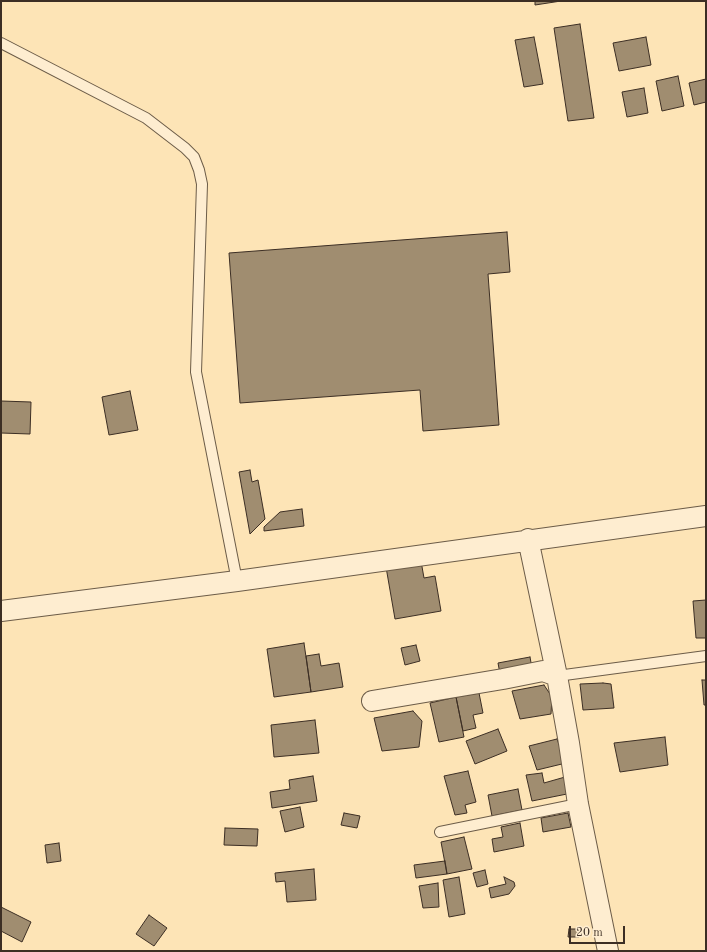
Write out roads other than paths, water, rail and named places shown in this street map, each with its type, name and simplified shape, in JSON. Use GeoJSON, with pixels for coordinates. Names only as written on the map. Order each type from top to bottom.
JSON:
{"type":"FeatureCollection","features":[{"type":"Feature","properties":{"kind":"street"},"geometry":{"type":"LineString","coordinates":[[1,611],[237,581],[706,516]]}},
{"type":"Feature","properties":{"kind":"street"},"geometry":{"type":"LineString","coordinates":[[528,540],[557,676],[578,804],[608,951]]}},
{"type":"Feature","properties":{"kind":"street"},"geometry":{"type":"LineString","coordinates":[[372,701],[543,671],[557,676]]}},
{"type":"Feature","properties":{"kind":"lane"},"geometry":{"type":"LineString","coordinates":[[1,43],[146,118],[185,148],[194,157],[202,184],[196,372],[237,581]]}},
{"type":"Feature","properties":{"kind":"lane"},"geometry":{"type":"LineString","coordinates":[[557,676],[706,656]]}},
{"type":"Feature","properties":{"kind":"lane"},"geometry":{"type":"LineString","coordinates":[[440,832],[578,804]]}}]}
